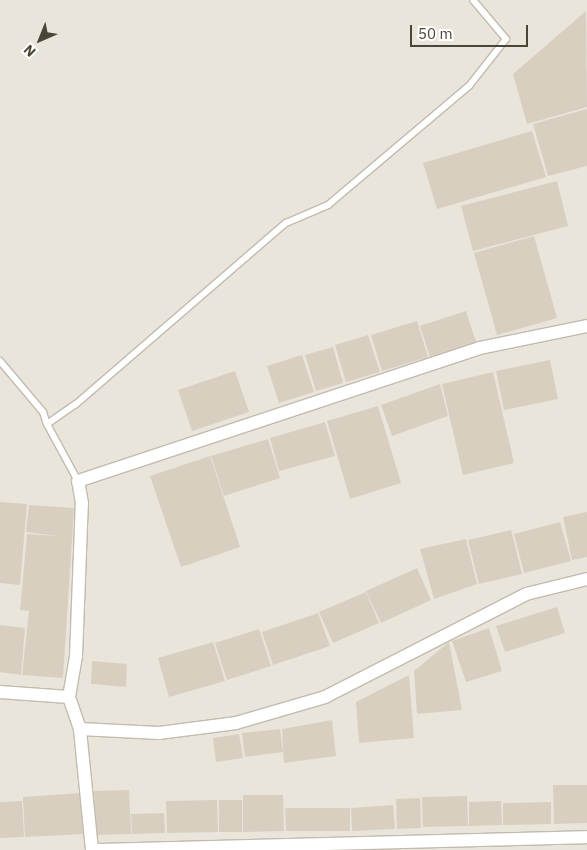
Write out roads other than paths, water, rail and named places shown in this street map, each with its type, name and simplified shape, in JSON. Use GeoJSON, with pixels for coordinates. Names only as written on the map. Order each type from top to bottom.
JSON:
{"type":"FeatureCollection","features":[{"type":"Feature","properties":{"kind":"street"},"geometry":{"type":"LineString","coordinates":[[587,326],[480,348],[78,481],[82,503],[76,656],[70,697],[80,729],[94,850],[587,837]]}},
{"type":"Feature","properties":{"kind":"street"},"geometry":{"type":"LineString","coordinates":[[80,729],[159,733],[236,723],[325,697],[526,594],[587,579]]}},
{"type":"Feature","properties":{"kind":"street"},"geometry":{"type":"LineString","coordinates":[[0,692],[70,697]]}},
{"type":"Feature","properties":{"kind":"lane"},"geometry":{"type":"LineString","coordinates":[[47,424],[76,404],[286,223],[328,205],[469,86],[506,39],[473,0]]}},
{"type":"Feature","properties":{"kind":"lane"},"geometry":{"type":"LineString","coordinates":[[0,361],[43,412],[47,424],[78,481]]}}]}
